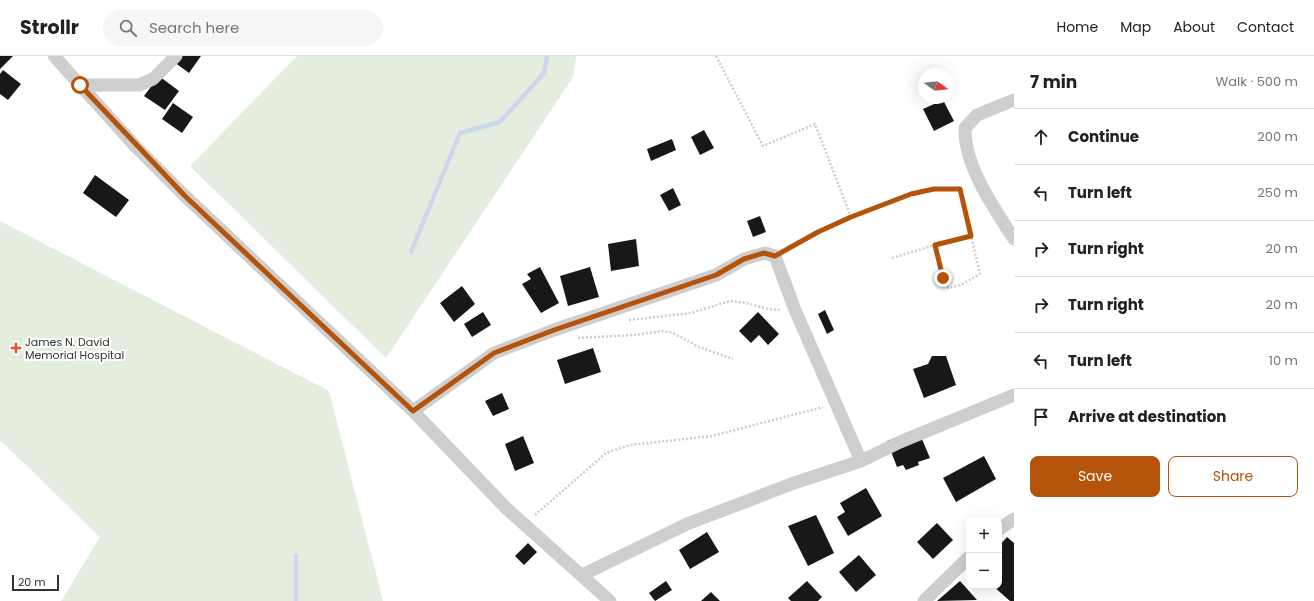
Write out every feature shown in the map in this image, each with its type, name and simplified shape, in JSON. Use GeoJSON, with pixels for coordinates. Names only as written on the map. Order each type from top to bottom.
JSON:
{"type":"FeatureCollection","features":[{"type":"Feature","properties":{"kind":"street"},"geometry":{"type":"LineString","coordinates":[[54,56],[185,196],[413,411],[507,509],[610,601]]}},
{"type":"Feature","properties":{"kind":"street"},"geometry":{"type":"LineString","coordinates":[[80,85],[139,85],[153,79],[176,56]]}},
{"type":"Feature","properties":{"kind":"street"},"geometry":{"type":"LineString","coordinates":[[1014,100],[977,115],[966,128],[965,140],[987,198],[1014,239]]}},
{"type":"Feature","properties":{"kind":"street"},"geometry":{"type":"LineString","coordinates":[[413,411],[494,353],[554,330],[716,275],[744,259],[764,253],[775,256],[795,310],[861,461]]}},
{"type":"Feature","properties":{"kind":"street"},"geometry":{"type":"LineString","coordinates":[[582,575],[687,524],[794,483],[861,461],[900,442],[1014,395]]}},
{"type":"Feature","properties":{"kind":"street"},"geometry":{"type":"LineString","coordinates":[[1002,527],[1014,518]]}},
{"type":"Feature","properties":{"kind":"street"},"geometry":{"type":"LineString","coordinates":[[924,601],[966,560]]}},
{"type":"Feature","properties":{"kind":"path"},"geometry":{"type":"LineString","coordinates":[[716,56],[763,146],[815,124],[851,217]]}},
{"type":"Feature","properties":{"kind":"path"},"geometry":{"type":"LineString","coordinates":[[775,256],[818,232],[851,217],[911,194],[934,189],[960,189],[980,274],[961,285],[948,288],[941,274],[935,245]]}},
{"type":"Feature","properties":{"kind":"path"},"geometry":{"type":"LineString","coordinates":[[892,258],[971,236]]}},
{"type":"Feature","properties":{"kind":"path"},"geometry":{"type":"LineString","coordinates":[[626,320],[641,320],[691,313],[730,301],[747,303],[768,309],[795,310]]}},
{"type":"Feature","properties":{"kind":"path"},"geometry":{"type":"LineString","coordinates":[[576,338],[586,339],[610,335],[634,336],[662,331],[674,333],[700,347],[733,359]]}},
{"type":"Feature","properties":{"kind":"path"},"geometry":{"type":"LineString","coordinates":[[524,525],[606,453],[630,445],[712,436],[836,404]]}},
{"type":"Feature","properties":{"kind":"green space"},"geometry":{"type":"Polygon","coordinates":[[[297,56],[576,56],[573,77],[386,358],[190,166],[297,56]]]}},
{"type":"Feature","properties":{"kind":"green space"},"geometry":{"type":"Polygon","coordinates":[[[0,221],[329,391],[383,601],[61,601],[100,537],[0,440],[0,221]]]}},
{"type":"Feature","properties":{"kind":"building"},"geometry":{"type":"Polygon","coordinates":[[[0,56],[13,56],[0,69],[0,56]]]}},
{"type":"Feature","properties":{"kind":"building"},"geometry":{"type":"Polygon","coordinates":[[[178,56],[201,56],[189,73],[174,62],[178,56]]]}},
{"type":"Feature","properties":{"kind":"building"},"geometry":{"type":"Polygon","coordinates":[[[3,70],[21,84],[8,100],[0,94],[0,74],[3,70]]]}},
{"type":"Feature","properties":{"kind":"building"},"geometry":{"type":"Polygon","coordinates":[[[159,76],[179,91],[165,110],[144,96],[159,76]]]}},
{"type":"Feature","properties":{"kind":"building"},"geometry":{"type":"Polygon","coordinates":[[[173,103],[193,117],[182,133],[162,119],[173,103]]]}},
{"type":"Feature","properties":{"kind":"building"},"geometry":{"type":"Polygon","coordinates":[[[934,104],[945,104],[954,121],[934,131],[923,109],[934,104]]]}},
{"type":"Feature","properties":{"kind":"building"},"geometry":{"type":"Polygon","coordinates":[[[704,130],[714,148],[700,155],[691,137],[704,130]]]}},
{"type":"Feature","properties":{"kind":"building"},"geometry":{"type":"Polygon","coordinates":[[[672,139],[676,150],[651,161],[647,149],[672,139]]]}},
{"type":"Feature","properties":{"kind":"building"},"geometry":{"type":"Polygon","coordinates":[[[95,175],[129,200],[116,217],[83,193],[95,175]]]}},
{"type":"Feature","properties":{"kind":"building"},"geometry":{"type":"Polygon","coordinates":[[[673,188],[681,205],[669,211],[660,195],[673,188]]]}},
{"type":"Feature","properties":{"kind":"building"},"geometry":{"type":"Polygon","coordinates":[[[760,216],[766,232],[753,237],[747,221],[760,216]]]}},
{"type":"Feature","properties":{"kind":"building"},"geometry":{"type":"Polygon","coordinates":[[[636,239],[639,266],[611,271],[608,244],[636,239]]]}},
{"type":"Feature","properties":{"kind":"building"},"geometry":{"type":"Polygon","coordinates":[[[540,267],[559,303],[541,313],[522,284],[531,279],[527,274],[540,267]]]}},
{"type":"Feature","properties":{"kind":"building"},"geometry":{"type":"Polygon","coordinates":[[[590,267],[599,297],[568,306],[560,276],[590,267]]]}},
{"type":"Feature","properties":{"kind":"building"},"geometry":{"type":"Polygon","coordinates":[[[462,286],[475,304],[454,322],[440,303],[462,286]]]}},
{"type":"Feature","properties":{"kind":"building"},"geometry":{"type":"Polygon","coordinates":[[[825,310],[834,330],[827,334],[818,314],[825,310]]]}},
{"type":"Feature","properties":{"kind":"building"},"geometry":{"type":"Polygon","coordinates":[[[483,312],[491,325],[472,337],[464,324],[483,312]]]}},
{"type":"Feature","properties":{"kind":"building"},"geometry":{"type":"Polygon","coordinates":[[[758,312],[779,334],[768,345],[759,335],[751,343],[739,331],[758,312]]]}},
{"type":"Feature","properties":{"kind":"building"},"geometry":{"type":"Polygon","coordinates":[[[593,348],[601,372],[565,384],[557,360],[593,348]]]}},
{"type":"Feature","properties":{"kind":"building"},"geometry":{"type":"Polygon","coordinates":[[[932,356],[946,356],[956,385],[924,398],[913,369],[928,364],[932,356]]]}},
{"type":"Feature","properties":{"kind":"building"},"geometry":{"type":"Polygon","coordinates":[[[502,393],[509,409],[493,416],[485,401],[502,393]]]}},
{"type":"Feature","properties":{"kind":"building"},"geometry":{"type":"Polygon","coordinates":[[[919,432],[930,458],[918,462],[919,465],[906,470],[903,465],[897,467],[887,441],[908,433],[919,432]]]}},
{"type":"Feature","properties":{"kind":"building"},"geometry":{"type":"Polygon","coordinates":[[[523,436],[534,463],[515,471],[505,444],[523,436]]]}},
{"type":"Feature","properties":{"kind":"building"},"geometry":{"type":"Polygon","coordinates":[[[984,456],[996,479],[956,502],[943,478],[984,456]]]}},
{"type":"Feature","properties":{"kind":"building"},"geometry":{"type":"Polygon","coordinates":[[[866,488],[882,516],[848,536],[837,517],[845,512],[840,503],[866,488]]]}},
{"type":"Feature","properties":{"kind":"building"},"geometry":{"type":"Polygon","coordinates":[[[816,515],[834,553],[808,566],[788,526],[816,515]]]}},
{"type":"Feature","properties":{"kind":"building"},"geometry":{"type":"Polygon","coordinates":[[[937,523],[953,540],[933,559],[917,542],[937,523]]]}},
{"type":"Feature","properties":{"kind":"building"},"geometry":{"type":"Polygon","coordinates":[[[707,532],[719,552],[690,569],[679,550],[707,532]]]}},
{"type":"Feature","properties":{"kind":"building"},"geometry":{"type":"Polygon","coordinates":[[[1007,537],[1014,543],[1014,601],[1010,601],[996,589],[1002,589],[1002,543],[1007,537]]]}},
{"type":"Feature","properties":{"kind":"building"},"geometry":{"type":"Polygon","coordinates":[[[528,543],[537,552],[524,565],[515,556],[528,543]]]}},
{"type":"Feature","properties":{"kind":"building"},"geometry":{"type":"Polygon","coordinates":[[[859,555],[876,575],[856,592],[839,572],[859,555]]]}},
{"type":"Feature","properties":{"kind":"building"},"geometry":{"type":"Polygon","coordinates":[[[666,581],[672,590],[655,601],[649,593],[666,581]]]}},
{"type":"Feature","properties":{"kind":"building"},"geometry":{"type":"Polygon","coordinates":[[[807,581],[822,597],[818,601],[791,601],[788,598],[807,581]]]}},
{"type":"Feature","properties":{"kind":"building"},"geometry":{"type":"Polygon","coordinates":[[[960,581],[977,600],[937,601],[960,581]]]}},
{"type":"Feature","properties":{"kind":"building"},"geometry":{"type":"Polygon","coordinates":[[[711,592],[720,601],[701,601],[711,592]]]}},
{"type":"Feature","properties":{"kind":"waterway"},"geometry":{"type":"LineString","coordinates":[[411,252],[460,133],[500,122],[544,73],[547,56]]}},
{"type":"Feature","properties":{"kind":"waterway"},"geometry":{"type":"LineString","coordinates":[[296,556],[296,601]]}},
{"type":"Feature","properties":{"kind":"place","name":"James N. David Memorial Hospital"},"geometry":{"type":"Point","coordinates":[16,348]}},
{"type":"Feature","properties":{"kind":"route"},"geometry":{"type":"LineString","coordinates":[[80,85],[135,146],[185,196],[413,411],[494,353],[521,342],[716,275],[744,259],[764,253],[775,256],[818,232],[851,217],[911,194],[934,189],[960,189],[971,236],[935,245],[943,278]]}}]}
